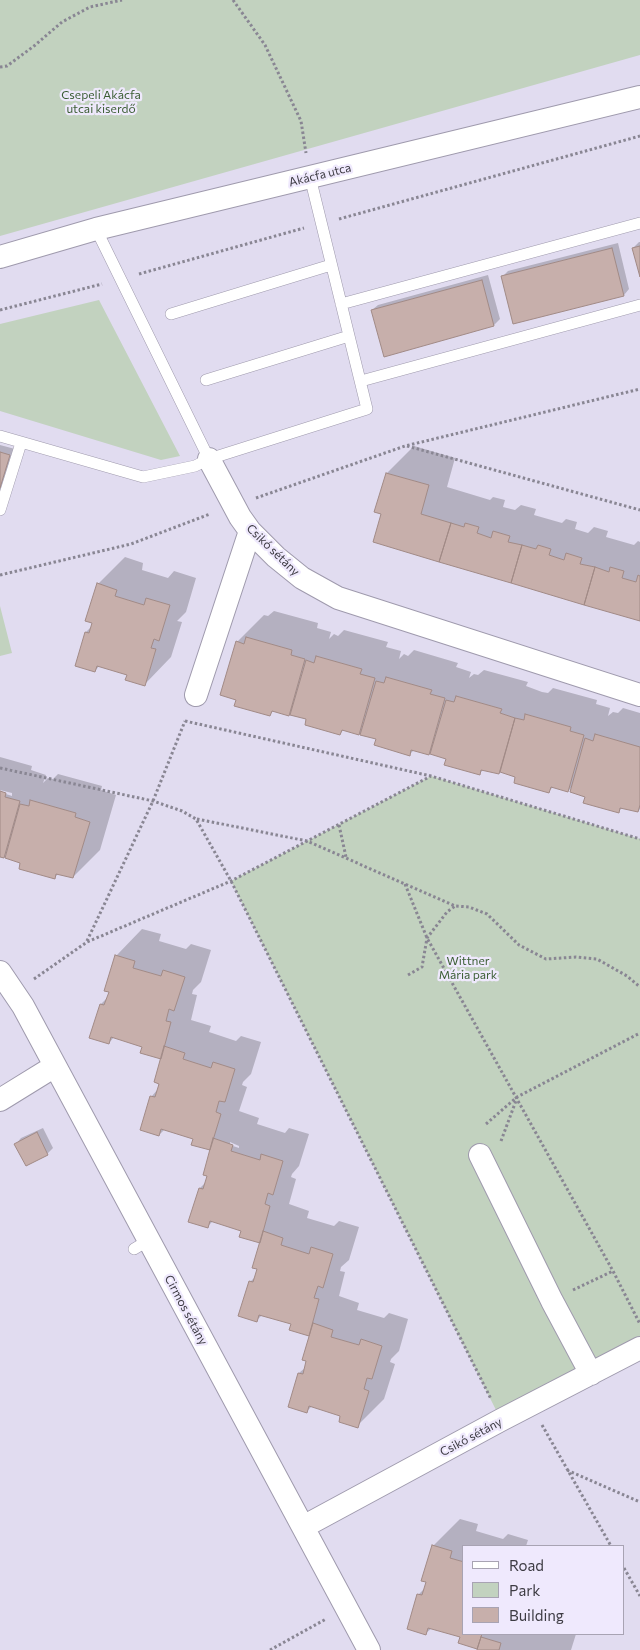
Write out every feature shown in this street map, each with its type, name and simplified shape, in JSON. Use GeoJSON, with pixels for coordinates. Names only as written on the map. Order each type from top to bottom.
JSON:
{"type":"FeatureCollection","features":[{"type":"Feature","properties":{"kind":"street","name":"Akácfa utca"},"geometry":{"type":"LineString","coordinates":[[0,256],[96,229],[640,97]]}},
{"type":"Feature","properties":{"kind":"street","name":"Csikó sétány"},"geometry":{"type":"LineString","coordinates":[[209,459],[233,506],[250,531],[276,557],[302,578],[338,598],[640,695]]}},
{"type":"Feature","properties":{"kind":"street"},"geometry":{"type":"LineString","coordinates":[[196,695],[250,531]]}},
{"type":"Feature","properties":{"kind":"street","name":"Cirmos sétány"},"geometry":{"type":"LineString","coordinates":[[0,972],[23,1006],[55,1066],[141,1244],[303,1527],[369,1650]]}},
{"type":"Feature","properties":{"kind":"street"},"geometry":{"type":"LineString","coordinates":[[0,1100],[55,1066]]}},
{"type":"Feature","properties":{"kind":"street"},"geometry":{"type":"LineString","coordinates":[[480,1155],[590,1374]]}},
{"type":"Feature","properties":{"kind":"street","name":"Csikó sétány"},"geometry":{"type":"LineString","coordinates":[[303,1527],[501,1420],[640,1348]]}},
{"type":"Feature","properties":{"kind":"lane"},"geometry":{"type":"LineString","coordinates":[[0,436],[143,478],[195,466],[209,459],[367,409],[310,177]]}},
{"type":"Feature","properties":{"kind":"lane"},"geometry":{"type":"LineString","coordinates":[[341,304],[640,223]]}},
{"type":"Feature","properties":{"kind":"lane","name":"Csikó sétány"},"geometry":{"type":"LineString","coordinates":[[96,229],[209,459]]}},
{"type":"Feature","properties":{"kind":"lane"},"geometry":{"type":"LineString","coordinates":[[171,314],[332,265]]}},
{"type":"Feature","properties":{"kind":"lane"},"geometry":{"type":"LineString","coordinates":[[361,381],[640,305]]}},
{"type":"Feature","properties":{"kind":"lane"},"geometry":{"type":"LineString","coordinates":[[206,380],[349,336]]}},
{"type":"Feature","properties":{"kind":"lane"},"geometry":{"type":"LineString","coordinates":[[0,510],[21,442]]}},
{"type":"Feature","properties":{"kind":"path"},"geometry":{"type":"LineString","coordinates":[[0,67],[7,66],[62,22],[90,7],[122,0]]}},
{"type":"Feature","properties":{"kind":"path"},"geometry":{"type":"LineString","coordinates":[[233,0],[264,45],[301,121],[310,177]]}},
{"type":"Feature","properties":{"kind":"path"},"geometry":{"type":"LineString","coordinates":[[0,575],[131,544],[405,446],[640,389]]}},
{"type":"Feature","properties":{"kind":"path"},"geometry":{"type":"LineString","coordinates":[[405,446],[640,510]]}},
{"type":"Feature","properties":{"kind":"path"},"geometry":{"type":"LineString","coordinates":[[87,942],[153,801],[196,695]]}},
{"type":"Feature","properties":{"kind":"path"},"geometry":{"type":"LineString","coordinates":[[185,721],[431,776],[640,839]]}},
{"type":"Feature","properties":{"kind":"path"},"geometry":{"type":"LineString","coordinates":[[0,768],[153,801],[182,810],[196,819],[307,841],[455,906],[469,907],[487,914],[519,945],[546,958],[576,957],[597,959],[627,976],[640,987]]}},
{"type":"Feature","properties":{"kind":"path"},"geometry":{"type":"LineString","coordinates":[[14,993],[87,942],[231,881],[431,776]]}},
{"type":"Feature","properties":{"kind":"path"},"geometry":{"type":"LineString","coordinates":[[196,819],[231,881],[501,1420]]}},
{"type":"Feature","properties":{"kind":"path"},"geometry":{"type":"LineString","coordinates":[[339,824],[346,858]]}},
{"type":"Feature","properties":{"kind":"path"},"geometry":{"type":"LineString","coordinates":[[405,884],[427,938],[517,1097],[613,1271],[640,1324]]}},
{"type":"Feature","properties":{"kind":"path"},"geometry":{"type":"LineString","coordinates":[[408,975],[422,967],[427,938],[447,912],[455,906]]}},
{"type":"Feature","properties":{"kind":"path"},"geometry":{"type":"LineString","coordinates":[[486,1124],[517,1097],[640,1033]]}},
{"type":"Feature","properties":{"kind":"path"},"geometry":{"type":"LineString","coordinates":[[480,1155],[500,1144],[517,1097]]}},
{"type":"Feature","properties":{"kind":"path"},"geometry":{"type":"LineString","coordinates":[[552,1301],[613,1271]]}},
{"type":"Feature","properties":{"kind":"path"},"geometry":{"type":"LineString","coordinates":[[531,1405],[610,1545]]}},
{"type":"Feature","properties":{"kind":"path"},"geometry":{"type":"LineString","coordinates":[[567,1470],[640,1502]]}},
{"type":"Feature","properties":{"kind":"path"},"geometry":{"type":"LineString","coordinates":[[625,1570],[640,1596]]}},
{"type":"Feature","properties":{"kind":"path"},"geometry":{"type":"LineString","coordinates":[[272,1650],[346,1608]]}},
{"type":"Feature","properties":{"kind":"green space","name":"Csepeli Akácfa utcai kiserdő"},"geometry":{"type":"Polygon","coordinates":[[[0,0],[640,0],[640,55],[0,236],[0,0]]]}},
{"type":"Feature","properties":{"kind":"green space"},"geometry":{"type":"Polygon","coordinates":[[[99,300],[180,456],[161,460],[0,411],[0,324],[99,300]]]}},
{"type":"Feature","properties":{"kind":"green space"},"geometry":{"type":"Polygon","coordinates":[[[0,606],[12,653],[0,656],[0,606]]]}},
{"type":"Feature","properties":{"kind":"green space","name":"Wittner Mária park"},"geometry":{"type":"Polygon","coordinates":[[[431,776],[640,839],[640,1348],[501,1420],[231,881],[431,776]]]}},
{"type":"Feature","properties":{"kind":"building"},"geometry":{"type":"Polygon","coordinates":[[[640,246],[640,277],[632,248],[640,246]]]}},
{"type":"Feature","properties":{"kind":"building"},"geometry":{"type":"Polygon","coordinates":[[[612,248],[624,296],[513,324],[501,276],[612,248]]]}},
{"type":"Feature","properties":{"kind":"building"},"geometry":{"type":"Polygon","coordinates":[[[482,280],[494,326],[384,357],[371,310],[482,280]]]}},
{"type":"Feature","properties":{"kind":"building"},"geometry":{"type":"Polygon","coordinates":[[[0,452],[10,455],[0,488],[0,452]]]}},
{"type":"Feature","properties":{"kind":"building"},"geometry":{"type":"Polygon","coordinates":[[[386,473],[429,485],[421,514],[451,523],[439,562],[373,542],[381,514],[374,512],[386,473]]]}},
{"type":"Feature","properties":{"kind":"building"},"geometry":{"type":"Polygon","coordinates":[[[451,523],[464,527],[465,523],[479,527],[477,533],[491,538],[493,531],[510,536],[508,542],[522,545],[511,583],[439,562],[451,523]]]}},
{"type":"Feature","properties":{"kind":"building"},"geometry":{"type":"Polygon","coordinates":[[[522,545],[536,549],[538,545],[551,549],[549,555],[564,560],[566,553],[582,558],[580,564],[595,567],[584,605],[511,583],[522,545]]]}},
{"type":"Feature","properties":{"kind":"building"},"geometry":{"type":"Polygon","coordinates":[[[595,567],[609,572],[610,567],[624,571],[622,578],[636,582],[638,575],[640,576],[640,621],[584,605],[595,567]]]}},
{"type":"Feature","properties":{"kind":"building"},"geometry":{"type":"Polygon","coordinates":[[[97,583],[117,590],[115,596],[144,605],[146,598],[170,605],[159,641],[154,639],[151,648],[156,649],[145,686],[125,680],[127,675],[97,666],[95,672],[75,666],[85,632],[89,633],[92,623],[85,621],[97,583]]]}},
{"type":"Feature","properties":{"kind":"building"},"geometry":{"type":"Polygon","coordinates":[[[246,637],[292,650],[291,655],[305,659],[289,716],[272,711],[270,716],[234,706],[236,700],[220,695],[236,641],[244,644],[246,637]]]}},
{"type":"Feature","properties":{"kind":"building"},"geometry":{"type":"Polygon","coordinates":[[[316,656],[362,669],[360,674],[375,678],[359,735],[342,730],[340,735],[305,725],[306,719],[290,715],[306,660],[314,663],[316,656]]]}},
{"type":"Feature","properties":{"kind":"building"},"geometry":{"type":"Polygon","coordinates":[[[386,677],[432,690],[430,694],[445,698],[429,755],[411,750],[410,756],[374,745],[376,739],[360,735],[376,681],[384,683],[386,677]]]}},
{"type":"Feature","properties":{"kind":"building"},"geometry":{"type":"Polygon","coordinates":[[[456,696],[502,709],[500,713],[515,718],[499,774],[481,770],[480,775],[444,765],[446,759],[430,754],[446,700],[454,702],[456,696]]]}},
{"type":"Feature","properties":{"kind":"building"},"geometry":{"type":"Polygon","coordinates":[[[525,714],[571,727],[570,731],[584,735],[568,792],[551,787],[549,793],[514,783],[515,777],[500,772],[515,718],[524,720],[525,714]]]}},
{"type":"Feature","properties":{"kind":"building"},"geometry":{"type":"Polygon","coordinates":[[[595,734],[640,747],[640,805],[638,812],[620,808],[619,813],[583,803],[585,797],[570,792],[585,738],[593,741],[595,734]]]}},
{"type":"Feature","properties":{"kind":"building"},"geometry":{"type":"Polygon","coordinates":[[[0,791],[6,793],[5,797],[20,801],[4,858],[0,857],[0,791]]]}},
{"type":"Feature","properties":{"kind":"building"},"geometry":{"type":"Polygon","coordinates":[[[30,800],[76,813],[75,817],[90,822],[73,878],[56,874],[55,879],[19,869],[20,863],[5,858],[20,804],[29,806],[30,800]]]}},
{"type":"Feature","properties":{"kind":"building"},"geometry":{"type":"Polygon","coordinates":[[[115,955],[135,961],[133,968],[161,976],[163,970],[185,977],[174,1011],[169,1009],[166,1021],[171,1022],[161,1059],[140,1053],[142,1047],[111,1037],[109,1044],[89,1038],[100,1004],[104,1005],[109,992],[104,991],[115,955]]]}},
{"type":"Feature","properties":{"kind":"building"},"geometry":{"type":"Polygon","coordinates":[[[164,1046],[185,1053],[183,1059],[211,1068],[213,1062],[235,1069],[225,1102],[219,1101],[216,1112],[221,1114],[210,1150],[191,1145],[193,1139],[161,1129],[159,1136],[140,1130],[150,1096],[155,1097],[159,1084],[154,1082],[164,1046]]]}},
{"type":"Feature","properties":{"kind":"building"},"geometry":{"type":"Polygon","coordinates":[[[37,1132],[48,1155],[26,1166],[14,1144],[37,1132]]]}},
{"type":"Feature","properties":{"kind":"building"},"geometry":{"type":"Polygon","coordinates":[[[213,1138],[233,1145],[231,1151],[260,1160],[261,1154],[283,1161],[273,1195],[268,1193],[265,1204],[270,1206],[260,1243],[239,1237],[241,1231],[210,1221],[208,1228],[188,1222],[199,1188],[203,1189],[207,1176],[203,1175],[213,1138]]]}},
{"type":"Feature","properties":{"kind":"building"},"geometry":{"type":"Polygon","coordinates":[[[263,1231],[283,1238],[281,1245],[309,1254],[311,1247],[333,1254],[323,1288],[318,1286],[314,1298],[319,1299],[309,1336],[289,1330],[291,1324],[259,1315],[257,1322],[238,1316],[249,1281],[253,1282],[257,1269],[252,1268],[263,1231]]]}},
{"type":"Feature","properties":{"kind":"building"},"geometry":{"type":"Polygon","coordinates":[[[313,1323],[333,1330],[331,1337],[359,1345],[361,1339],[382,1346],[372,1379],[367,1378],[364,1389],[369,1391],[358,1428],[339,1422],[340,1416],[309,1406],[307,1413],[288,1407],[298,1373],[303,1374],[306,1361],[302,1360],[313,1323]]]}},
{"type":"Feature","properties":{"kind":"building"},"geometry":{"type":"Polygon","coordinates":[[[432,1545],[452,1551],[450,1558],[462,1561],[462,1635],[482,1635],[477,1649],[458,1643],[460,1637],[428,1628],[426,1635],[407,1629],[417,1594],[422,1595],[426,1582],[421,1581],[432,1545]]]}},
{"type":"Feature","properties":{"kind":"building"},"geometry":{"type":"Polygon","coordinates":[[[481,1637],[501,1643],[499,1650],[477,1650],[481,1637]]]}}]}
